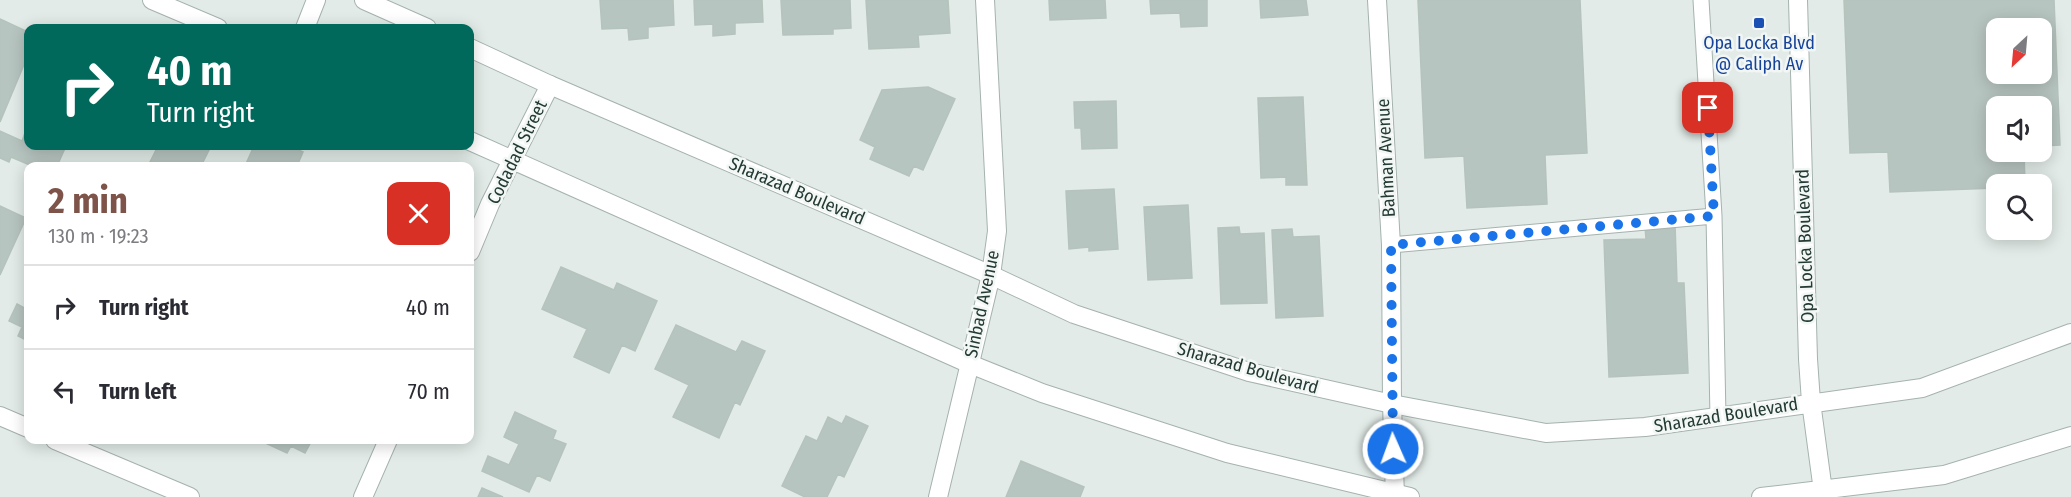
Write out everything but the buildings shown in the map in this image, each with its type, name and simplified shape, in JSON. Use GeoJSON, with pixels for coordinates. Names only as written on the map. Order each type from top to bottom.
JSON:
{"type":"FeatureCollection","features":[{"type":"Feature","properties":{"kind":"street"},"geometry":{"type":"LineString","coordinates":[[152,0],[209,24]]}},
{"type":"Feature","properties":{"kind":"street"},"geometry":{"type":"LineString","coordinates":[[306,24],[315,0]]}},
{"type":"Feature","properties":{"kind":"street"},"geometry":{"type":"LineString","coordinates":[[364,0],[418,24]]}},
{"type":"Feature","properties":{"kind":"street","name":"Sinbad Avenue"},"geometry":{"type":"LineString","coordinates":[[938,497],[991,274],[997,231],[985,0]]}},
{"type":"Feature","properties":{"kind":"street","name":"Bahman Avenue"},"geometry":{"type":"LineString","coordinates":[[1377,0],[1391,245],[1392,404],[1400,496]]}},
{"type":"Feature","properties":{"kind":"street","name":"Opa Locka Boulevard"},"geometry":{"type":"LineString","coordinates":[[1798,0],[1811,402],[1823,490]]}},
{"type":"Feature","properties":{"kind":"street","name":"Sharazad Boulevard"},"geometry":{"type":"LineString","coordinates":[[474,50],[550,85],[991,274],[1074,314],[1249,372],[1392,404],[1546,433],[1645,427],[1922,388],[2071,333]]}},
{"type":"Feature","properties":{"kind":"street","name":"Codadad Street"},"geometry":{"type":"LineString","coordinates":[[474,243],[550,85]]}},
{"type":"Feature","properties":{"kind":"street"},"geometry":{"type":"LineString","coordinates":[[474,143],[969,364],[1042,393],[1227,453],[1400,496]]}},
{"type":"Feature","properties":{"kind":"street"},"geometry":{"type":"LineString","coordinates":[[0,416],[24,426]]}},
{"type":"Feature","properties":{"kind":"street"},"geometry":{"type":"LineString","coordinates":[[1761,497],[1944,475],[2071,436]]}},
{"type":"Feature","properties":{"kind":"street"},"geometry":{"type":"LineString","coordinates":[[64,444],[190,497]]}},
{"type":"Feature","properties":{"kind":"street"},"geometry":{"type":"LineString","coordinates":[[363,497],[386,444]]}},
{"type":"Feature","properties":{"kind":"lane"},"geometry":{"type":"LineString","coordinates":[[1701,0],[1714,216],[1718,417]]}},
{"type":"Feature","properties":{"kind":"lane"},"geometry":{"type":"LineString","coordinates":[[1391,245],[1714,216]]}},
{"type":"Feature","properties":{"kind":"place","name":"Opa Locka Blvd @ Caliph Av"},"geometry":{"type":"Point","coordinates":[1759,23]}},
{"type":"Feature","properties":{"kind":"route"},"geometry":{"type":"LineString","coordinates":[[1393,449],[1391,245],[1714,216],[1708,108]]}}]}
